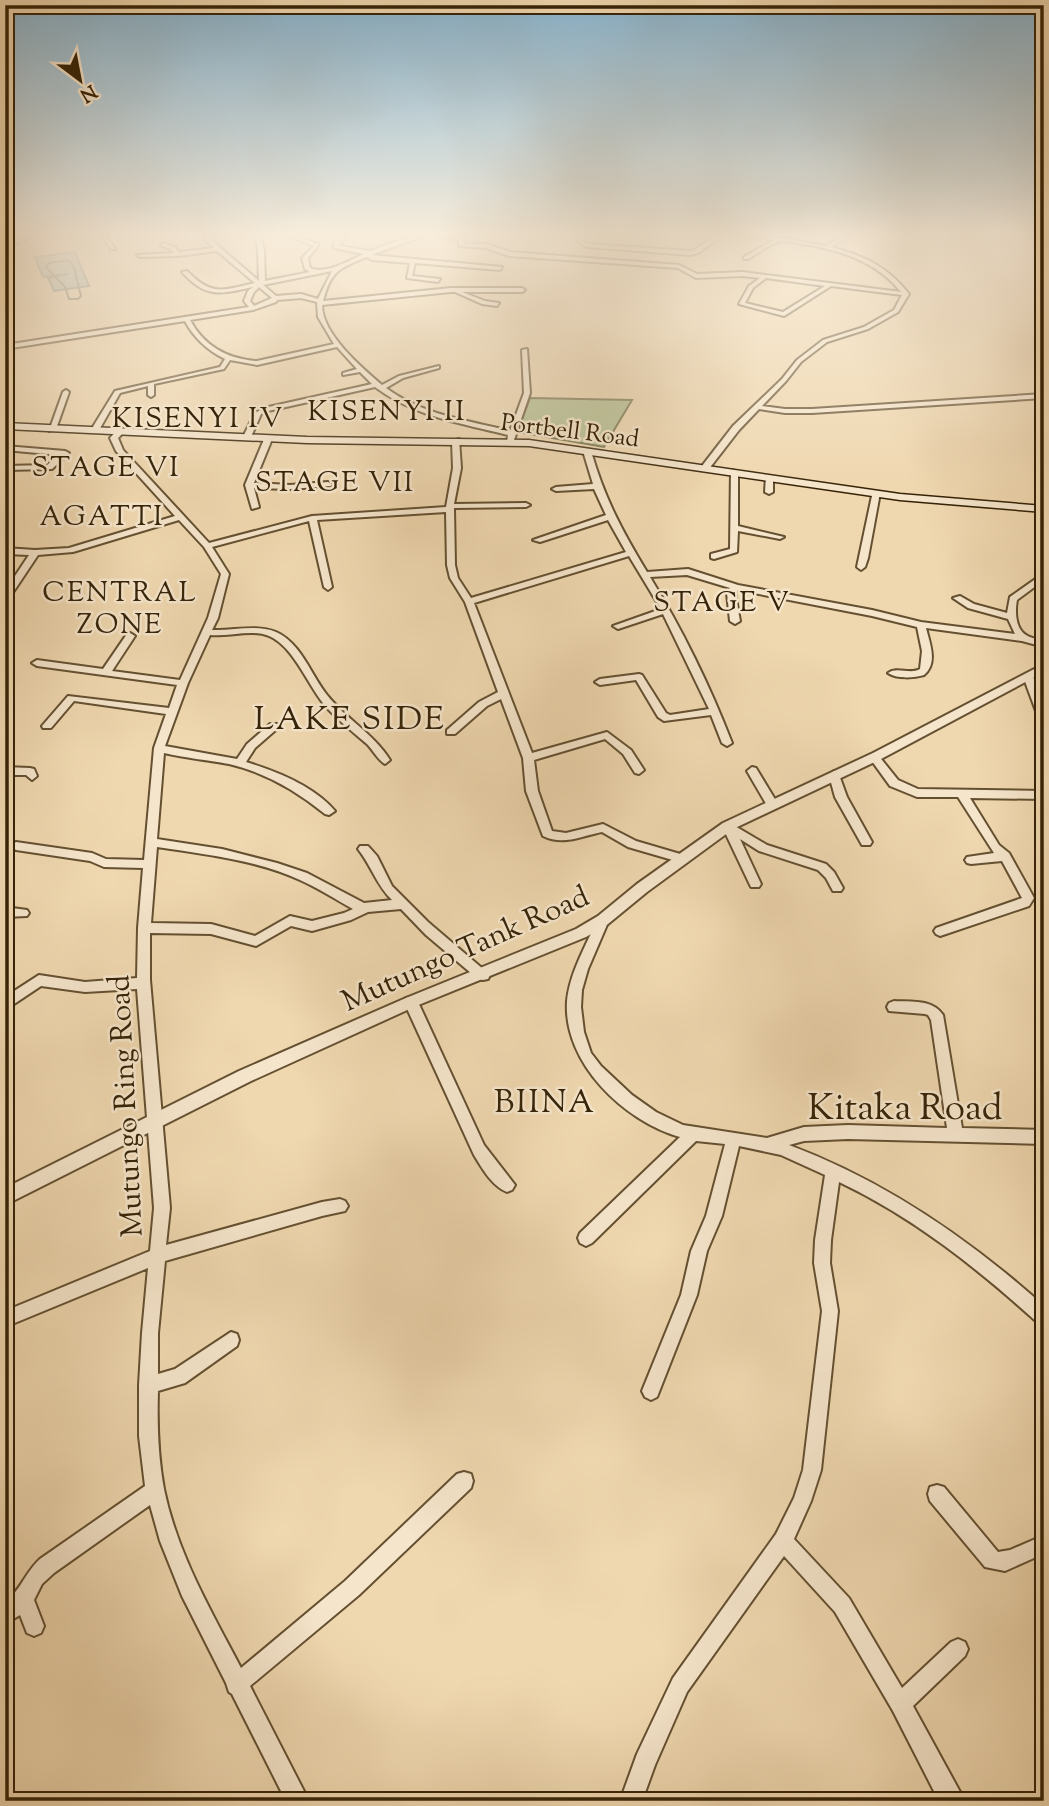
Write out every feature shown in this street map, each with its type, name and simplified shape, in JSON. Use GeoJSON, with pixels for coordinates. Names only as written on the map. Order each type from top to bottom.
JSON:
{"type":"FeatureCollection","features":[{"type":"Feature","properties":{"kind":"main road","name":"Portbell Road"},"geometry":{"type":"LineString","coordinates":[[6,427],[268,439],[456,441],[511,438],[934,501],[1044,509]]}},
{"type":"Feature","properties":{"kind":"street"},"geometry":{"type":"LineString","coordinates":[[5,347],[185,319]]}},
{"type":"Feature","properties":{"kind":"street"},"geometry":{"type":"LineString","coordinates":[[187,319],[202,342],[228,359],[257,363],[339,345]]}},
{"type":"Feature","properties":{"kind":"street"},"geometry":{"type":"LineString","coordinates":[[323,319],[339,345],[392,399],[418,411],[511,438],[527,393],[525,350]]}},
{"type":"Feature","properties":{"kind":"street"},"geometry":{"type":"LineString","coordinates":[[705,468],[736,428],[799,361],[825,341],[866,328],[882,319]]}},
{"type":"Feature","properties":{"kind":"street"},"geometry":{"type":"LineString","coordinates":[[95,430],[117,391],[220,368],[228,359]]}},
{"type":"Feature","properties":{"kind":"street"},"geometry":{"type":"LineString","coordinates":[[247,437],[258,414],[266,409],[378,386],[437,367]]}},
{"type":"Feature","properties":{"kind":"street"},"geometry":{"type":"LineString","coordinates":[[345,374],[361,370]]}},
{"type":"Feature","properties":{"kind":"street"},"geometry":{"type":"LineString","coordinates":[[151,383],[151,395]]}},
{"type":"Feature","properties":{"kind":"street"},"geometry":{"type":"LineString","coordinates":[[52,429],[66,392]]}},
{"type":"Feature","properties":{"kind":"street"},"geometry":{"type":"LineString","coordinates":[[758,407],[812,411],[1044,396]]}},
{"type":"Feature","properties":{"kind":"street","name":"Mutungo Ring Road"},"geometry":{"type":"LineString","coordinates":[[120,432],[114,438],[120,451],[207,546],[225,574],[224,584],[206,632],[183,683],[159,748],[144,928],[143,983],[162,1208],[150,1333],[148,1385],[148,1436],[155,1490],[170,1541],[189,1589],[298,1801]]}},
{"type":"Feature","properties":{"kind":"street"},"geometry":{"type":"LineString","coordinates":[[255,507],[249,485],[268,439]]}},
{"type":"Feature","properties":{"kind":"street"},"geometry":{"type":"LineString","coordinates":[[456,441],[457,468],[450,507],[451,565],[456,584],[470,602],[527,758],[532,791],[548,833],[551,837],[603,828],[632,844],[683,859]]}},
{"type":"Feature","properties":{"kind":"street"},"geometry":{"type":"LineString","coordinates":[[5,448],[65,453],[49,467],[5,468]]}},
{"type":"Feature","properties":{"kind":"street"},"geometry":{"type":"LineString","coordinates":[[587,451],[597,486],[611,516],[666,610],[715,710],[727,743]]}},
{"type":"Feature","properties":{"kind":"street"},"geometry":{"type":"LineString","coordinates":[[714,556],[734,550],[734,472]]}},
{"type":"Feature","properties":{"kind":"street"},"geometry":{"type":"LineString","coordinates":[[769,478],[769,492]]}},
{"type":"Feature","properties":{"kind":"street"},"geometry":{"type":"LineString","coordinates":[[249,485],[290,487],[328,484]]}},
{"type":"Feature","properties":{"kind":"street"},"geometry":{"type":"LineString","coordinates":[[556,489],[597,486]]}},
{"type":"Feature","properties":{"kind":"street"},"geometry":{"type":"LineString","coordinates":[[861,567],[870,537],[868,525],[876,493]]}},
{"type":"Feature","properties":{"kind":"street"},"geometry":{"type":"LineString","coordinates":[[207,546],[312,518],[450,507],[526,505]]}},
{"type":"Feature","properties":{"kind":"street"},"geometry":{"type":"LineString","coordinates":[[537,540],[611,516]]}},
{"type":"Feature","properties":{"kind":"street"},"geometry":{"type":"LineString","coordinates":[[5,551],[35,553],[70,550],[181,517]]}},
{"type":"Feature","properties":{"kind":"street"},"geometry":{"type":"LineString","coordinates":[[312,518],[328,587]]}},
{"type":"Feature","properties":{"kind":"street"},"geometry":{"type":"LineString","coordinates":[[735,528],[780,537]]}},
{"type":"Feature","properties":{"kind":"street"},"geometry":{"type":"LineString","coordinates":[[5,598],[35,553]]}},
{"type":"Feature","properties":{"kind":"street"},"geometry":{"type":"LineString","coordinates":[[470,602],[631,553]]}},
{"type":"Feature","properties":{"kind":"street"},"geometry":{"type":"LineString","coordinates":[[645,575],[681,571],[736,587],[921,625],[1023,638],[1044,644]]}},
{"type":"Feature","properties":{"kind":"street"},"geometry":{"type":"LineString","coordinates":[[1023,638],[1012,617],[1010,608],[1013,599],[1044,576]]}},
{"type":"Feature","properties":{"kind":"street"},"geometry":{"type":"LineString","coordinates":[[735,621],[731,593],[736,587]]}},
{"type":"Feature","properties":{"kind":"street"},"geometry":{"type":"LineString","coordinates":[[957,598],[975,607],[1012,617]]}},
{"type":"Feature","properties":{"kind":"street"},"geometry":{"type":"LineString","coordinates":[[618,626],[666,610]]}},
{"type":"Feature","properties":{"kind":"street"},"geometry":{"type":"LineString","coordinates":[[893,673],[924,671],[928,663],[921,625]]}},
{"type":"Feature","properties":{"kind":"street"},"geometry":{"type":"LineString","coordinates":[[206,632],[222,635],[262,631],[277,636],[293,653],[318,691],[343,719],[373,744],[385,760]]}},
{"type":"Feature","properties":{"kind":"street"},"geometry":{"type":"LineString","coordinates":[[106,672],[130,636]]}},
{"type":"Feature","properties":{"kind":"street"},"geometry":{"type":"LineString","coordinates":[[37,663],[183,683]]}},
{"type":"Feature","properties":{"kind":"street","name":"Mutungo Tank Road"},"geometry":{"type":"LineString","coordinates":[[5,1197],[244,1076],[411,1002],[566,940],[603,920],[728,826],[874,757],[1044,667]]}},
{"type":"Feature","properties":{"kind":"street"},"geometry":{"type":"LineString","coordinates":[[1028,676],[1044,719]]}},
{"type":"Feature","properties":{"kind":"street"},"geometry":{"type":"LineString","coordinates":[[600,682],[639,677],[662,715],[668,719],[715,710]]}},
{"type":"Feature","properties":{"kind":"street"},"geometry":{"type":"LineString","coordinates":[[451,732],[483,704],[503,694]]}},
{"type":"Feature","properties":{"kind":"street"},"geometry":{"type":"LineString","coordinates":[[47,726],[72,698],[172,712]]}},
{"type":"Feature","properties":{"kind":"street"},"geometry":{"type":"LineString","coordinates":[[239,764],[251,746],[274,726]]}},
{"type":"Feature","properties":{"kind":"street"},"geometry":{"type":"LineString","coordinates":[[527,758],[607,735],[627,752],[639,770]]}},
{"type":"Feature","properties":{"kind":"street"},"geometry":{"type":"LineString","coordinates":[[159,748],[239,764],[306,791],[329,811]]}},
{"type":"Feature","properties":{"kind":"street"},"geometry":{"type":"LineString","coordinates":[[874,757],[894,783],[905,790],[963,796],[1044,796]]}},
{"type":"Feature","properties":{"kind":"street"},"geometry":{"type":"LineString","coordinates":[[5,771],[30,772],[32,776]]}},
{"type":"Feature","properties":{"kind":"street"},"geometry":{"type":"LineString","coordinates":[[752,771],[772,804]]}},
{"type":"Feature","properties":{"kind":"street"},"geometry":{"type":"LineString","coordinates":[[834,775],[841,797],[866,842]]}},
{"type":"Feature","properties":{"kind":"street"},"geometry":{"type":"LineString","coordinates":[[940,931],[1025,904],[1028,895],[1005,856],[995,848],[963,796]]}},
{"type":"Feature","properties":{"kind":"street"},"geometry":{"type":"LineString","coordinates":[[728,826],[755,884]]}},
{"type":"Feature","properties":{"kind":"street"},"geometry":{"type":"LineString","coordinates":[[728,826],[763,848],[822,867],[830,874],[836,888]]}},
{"type":"Feature","properties":{"kind":"street"},"geometry":{"type":"LineString","coordinates":[[152,842],[222,853],[273,866],[303,876],[365,908]]}},
{"type":"Feature","properties":{"kind":"street"},"geometry":{"type":"LineString","coordinates":[[16,846],[92,857],[104,863],[150,864]]}},
{"type":"Feature","properties":{"kind":"street"},"geometry":{"type":"LineString","coordinates":[[364,849],[371,854],[381,879],[403,904],[483,975]]}},
{"type":"Feature","properties":{"kind":"street"},"geometry":{"type":"LineString","coordinates":[[971,860],[1005,856]]}},
{"type":"Feature","properties":{"kind":"street"},"geometry":{"type":"LineString","coordinates":[[144,928],[211,929],[256,941],[290,921],[312,926],[347,917],[365,908],[403,904]]}},
{"type":"Feature","properties":{"kind":"street"},"geometry":{"type":"LineString","coordinates":[[5,912],[23,914]]}},
{"type":"Feature","properties":{"kind":"street"},"geometry":{"type":"LineString","coordinates":[[603,920],[587,956],[574,1002],[577,1026],[589,1062],[617,1090],[649,1116],[669,1127],[768,1144],[833,1171],[904,1209],[961,1248],[998,1276],[1044,1317]]}},
{"type":"Feature","properties":{"kind":"street"},"geometry":{"type":"LineString","coordinates":[[5,1005],[39,980],[85,986],[143,983]]}},
{"type":"Feature","properties":{"kind":"street"},"geometry":{"type":"LineString","coordinates":[[411,1002],[479,1150],[507,1185]]}},
{"type":"Feature","properties":{"kind":"street"},"geometry":{"type":"LineString","coordinates":[[894,1006],[925,1008],[933,1011],[938,1019],[956,1133]]}},
{"type":"Feature","properties":{"kind":"street"},"geometry":{"type":"LineString","coordinates":[[586,1238],[694,1133]]}},
{"type":"Feature","properties":{"kind":"street","name":"Kitaka Road"},"geometry":{"type":"LineString","coordinates":[[768,1144],[804,1134],[956,1133],[1044,1137]]}},
{"type":"Feature","properties":{"kind":"street"},"geometry":{"type":"LineString","coordinates":[[650,1391],[689,1295],[699,1251],[714,1216],[734,1138]]}},
{"type":"Feature","properties":{"kind":"street"},"geometry":{"type":"LineString","coordinates":[[631,1801],[645,1762],[680,1685],[783,1541],[802,1501],[812,1470],[830,1311],[822,1263],[833,1171]]}},
{"type":"Feature","properties":{"kind":"street"},"geometry":{"type":"LineString","coordinates":[[5,1319],[159,1255],[340,1206]]}},
{"type":"Feature","properties":{"kind":"street"},"geometry":{"type":"LineString","coordinates":[[148,1385],[179,1377],[231,1340]]}},
{"type":"Feature","properties":{"kind":"street"},"geometry":{"type":"LineString","coordinates":[[236,1685],[352,1588],[464,1481]]}},
{"type":"Feature","properties":{"kind":"street"},"geometry":{"type":"LineString","coordinates":[[5,1614],[24,1600],[35,1577],[47,1566],[155,1490]]}},
{"type":"Feature","properties":{"kind":"street"},"geometry":{"type":"LineString","coordinates":[[937,1494],[992,1560],[1002,1563],[1035,1547],[1044,1551]]}},
{"type":"Feature","properties":{"kind":"street"},"geometry":{"type":"LineString","coordinates":[[783,1541],[842,1605],[954,1801]]}},
{"type":"Feature","properties":{"kind":"street"},"geometry":{"type":"LineString","coordinates":[[24,1600],[34,1626]]}},
{"type":"Feature","properties":{"kind":"street"},"geometry":{"type":"LineString","coordinates":[[900,1704],[958,1649]]}},
{"type":"Feature","properties":{"kind":"green space"},"geometry":{"type":"Polygon","coordinates":[[[530,398],[632,400],[604,447],[517,432],[530,398]]]}},
{"type":"Feature","properties":{"kind":"district","name":"KISENYI II"},"geometry":{"type":"Point","coordinates":[387,410]}},
{"type":"Feature","properties":{"kind":"district","name":"KISENYI IV"},"geometry":{"type":"Point","coordinates":[198,417]}},
{"type":"Feature","properties":{"kind":"district","name":"STAGE VI"},"geometry":{"type":"Point","coordinates":[106,466]}},
{"type":"Feature","properties":{"kind":"district","name":"STAGE VII"},"geometry":{"type":"Point","coordinates":[335,481]}},
{"type":"Feature","properties":{"kind":"district","name":"AGATTI"},"geometry":{"type":"Point","coordinates":[102,515]}},
{"type":"Feature","properties":{"kind":"district","name":"STAGE V"},"geometry":{"type":"Point","coordinates":[722,601]}},
{"type":"Feature","properties":{"kind":"district","name":"CENTRAL ZONE"},"geometry":{"type":"Point","coordinates":[120,607]}},
{"type":"Feature","properties":{"kind":"district","name":"LAKE SIDE"},"geometry":{"type":"Point","coordinates":[350,717]}},
{"type":"Feature","properties":{"kind":"district","name":"BIINA"},"geometry":{"type":"Point","coordinates":[545,1101]}}]}
